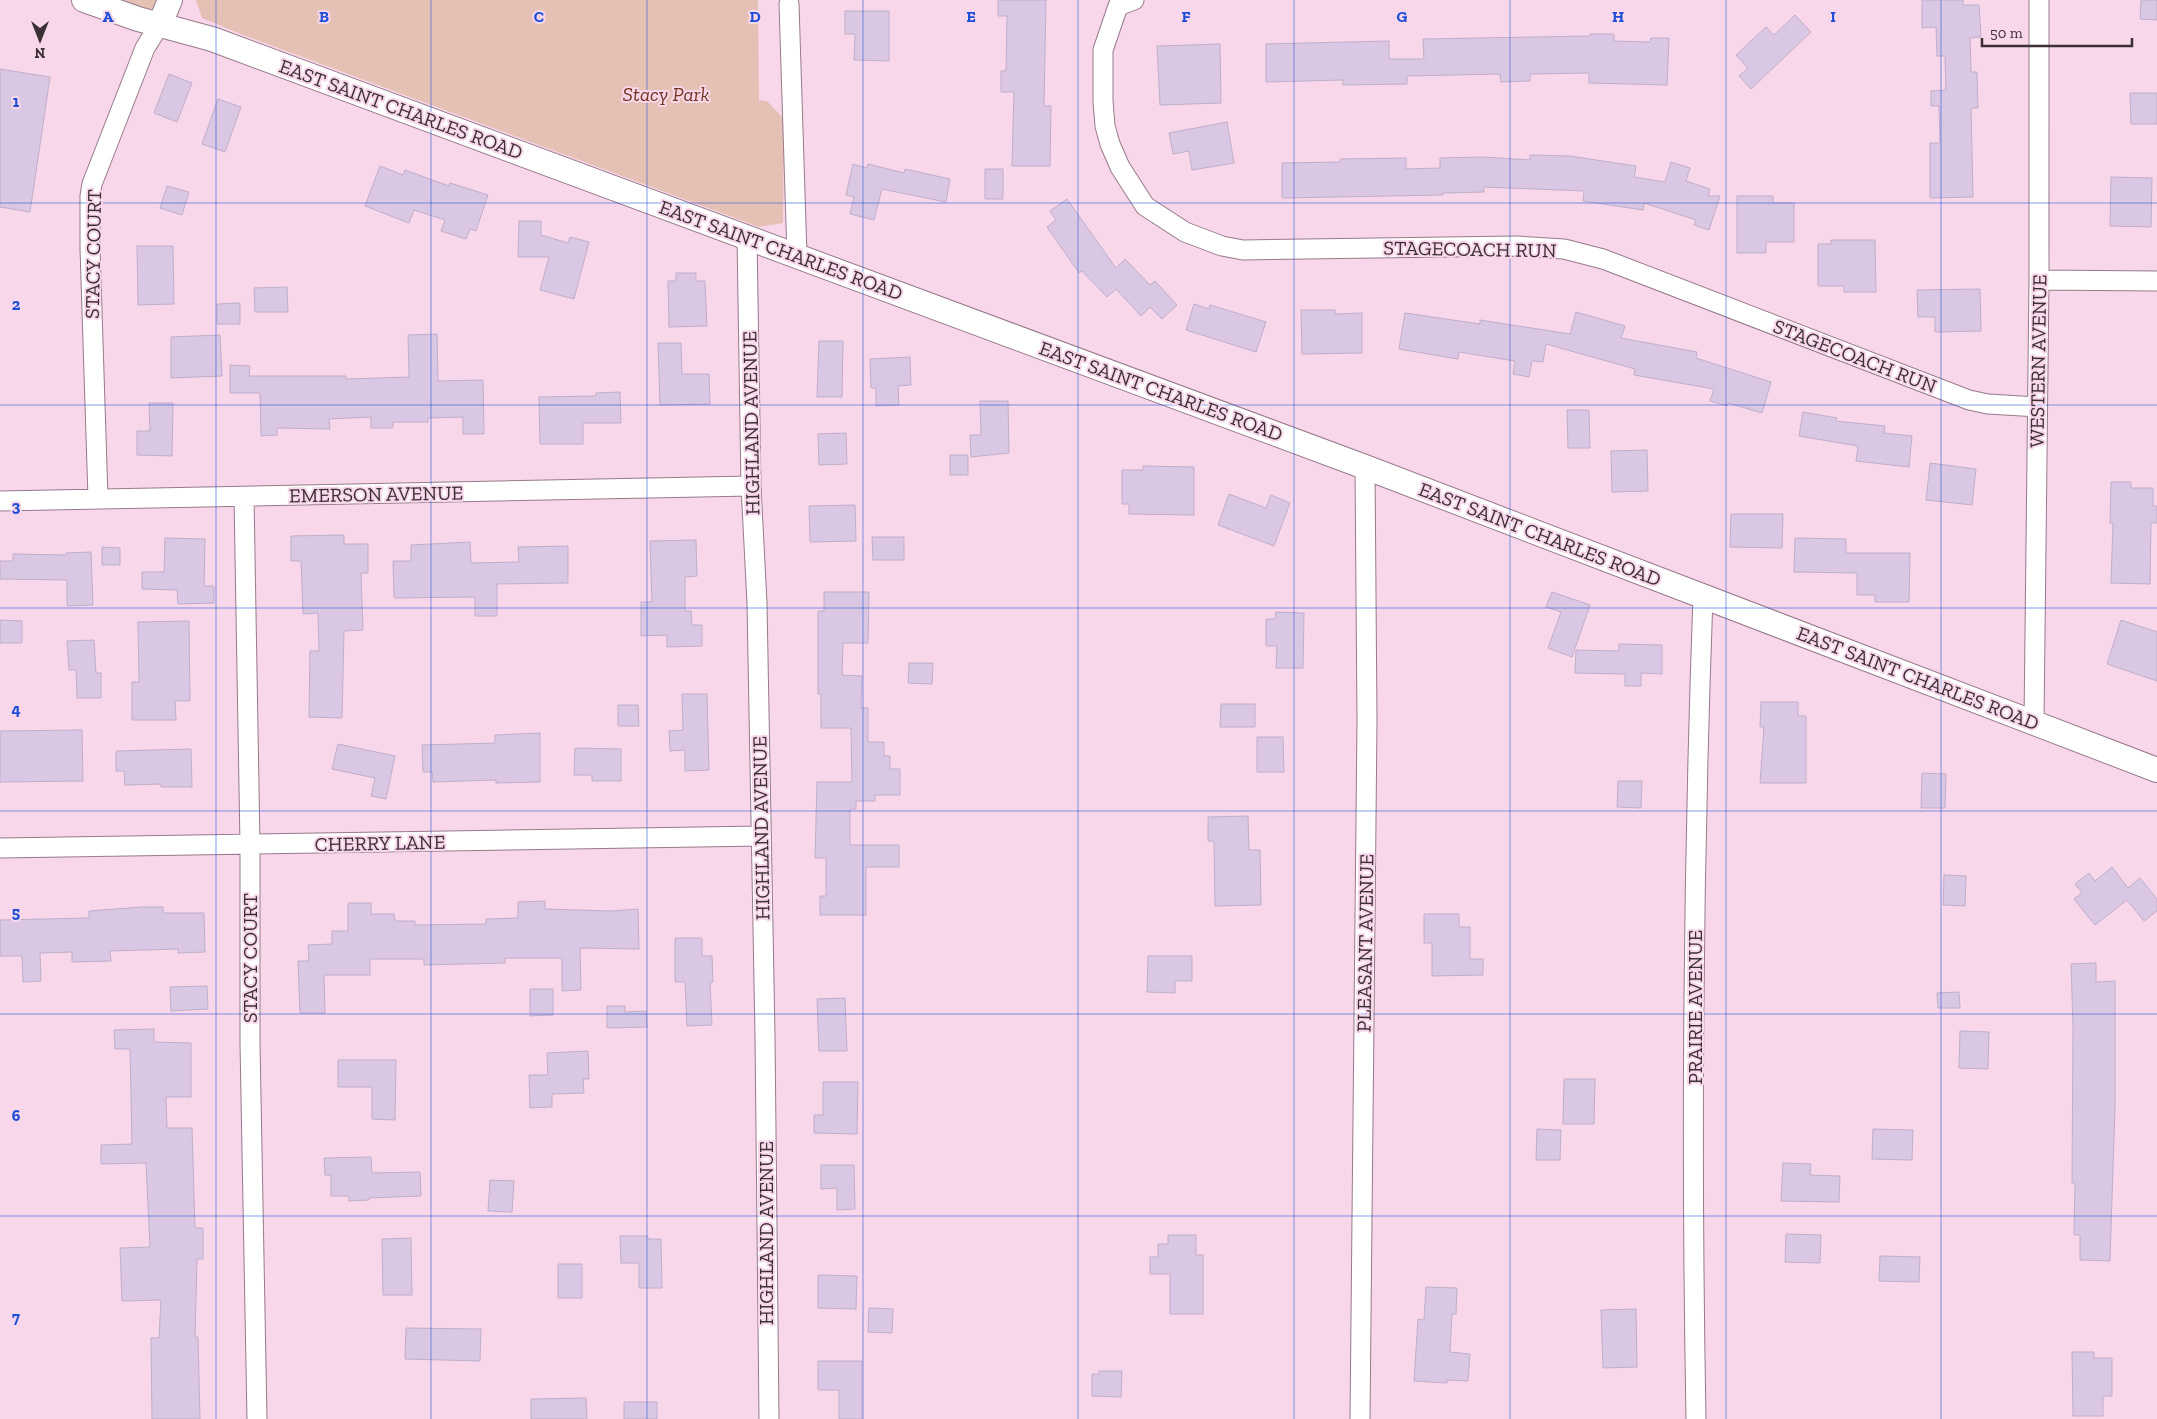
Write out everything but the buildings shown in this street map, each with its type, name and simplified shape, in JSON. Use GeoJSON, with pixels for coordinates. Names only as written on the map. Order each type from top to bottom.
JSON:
{"type":"FeatureCollection","features":[{"type":"Feature","properties":{"kind":"street","name":"EAST SAINT CHARLES ROAD"},"geometry":{"type":"LineString","coordinates":[[84,0],[138,19],[212,39],[747,237],[1365,467],[2157,770]]}},
{"type":"Feature","properties":{"kind":"street"},"geometry":{"type":"LineString","coordinates":[[160,24],[170,0]]}},
{"type":"Feature","properties":{"kind":"street","name":"STAGECOACH RUN"},"geometry":{"type":"LineString","coordinates":[[1134,0],[1118,6],[1103,50],[1105,126],[1120,168],[1145,206],[1185,232],[1213,244],[1243,250],[1516,246],[1564,249],[1603,259],[1969,400],[1988,404],[2037,407]]}},
{"type":"Feature","properties":{"kind":"street","name":"WESTERN AVENUE"},"geometry":{"type":"LineString","coordinates":[[2034,723],[2039,280],[2039,0]]}},
{"type":"Feature","properties":{"kind":"street"},"geometry":{"type":"LineString","coordinates":[[790,4],[797,256]]}},
{"type":"Feature","properties":{"kind":"street","name":"STACY COURT"},"geometry":{"type":"LineString","coordinates":[[98,498],[90,196],[92,184],[146,48],[160,24]]}},
{"type":"Feature","properties":{"kind":"street","name":"HIGHLAND AVENUE"},"geometry":{"type":"LineString","coordinates":[[747,237],[751,486],[757,603],[768,1419]]}},
{"type":"Feature","properties":{"kind":"street"},"geometry":{"type":"LineString","coordinates":[[2039,280],[2157,281]]}},
{"type":"Feature","properties":{"kind":"street","name":"PLEASANT AVENUE"},"geometry":{"type":"LineString","coordinates":[[1360,1419],[1367,720],[1365,467]]}},
{"type":"Feature","properties":{"kind":"street","name":"EMERSON AVENUE"},"geometry":{"type":"LineString","coordinates":[[0,500],[244,497],[751,486]]}},
{"type":"Feature","properties":{"kind":"street","name":"STACY COURT"},"geometry":{"type":"LineString","coordinates":[[244,497],[250,845],[250,1043],[257,1419]]}},
{"type":"Feature","properties":{"kind":"street","name":"PRAIRIE AVENUE"},"geometry":{"type":"LineString","coordinates":[[1696,1419],[1693,1261],[1694,1111],[1697,765],[1703,596]]}},
{"type":"Feature","properties":{"kind":"street","name":"CHERRY LANE"},"geometry":{"type":"LineString","coordinates":[[0,848],[761,836]]}},
{"type":"Feature","properties":{"kind":"green space"},"geometry":{"type":"Polygon","coordinates":[[[114,0],[161,0],[156,11],[151,13],[114,0]]]}},
{"type":"Feature","properties":{"kind":"green space","name":"Stacy Park"},"geometry":{"type":"Polygon","coordinates":[[[196,0],[758,0],[759,100],[767,101],[784,119],[783,223],[759,227],[243,35],[202,18],[196,0]]]}}]}
